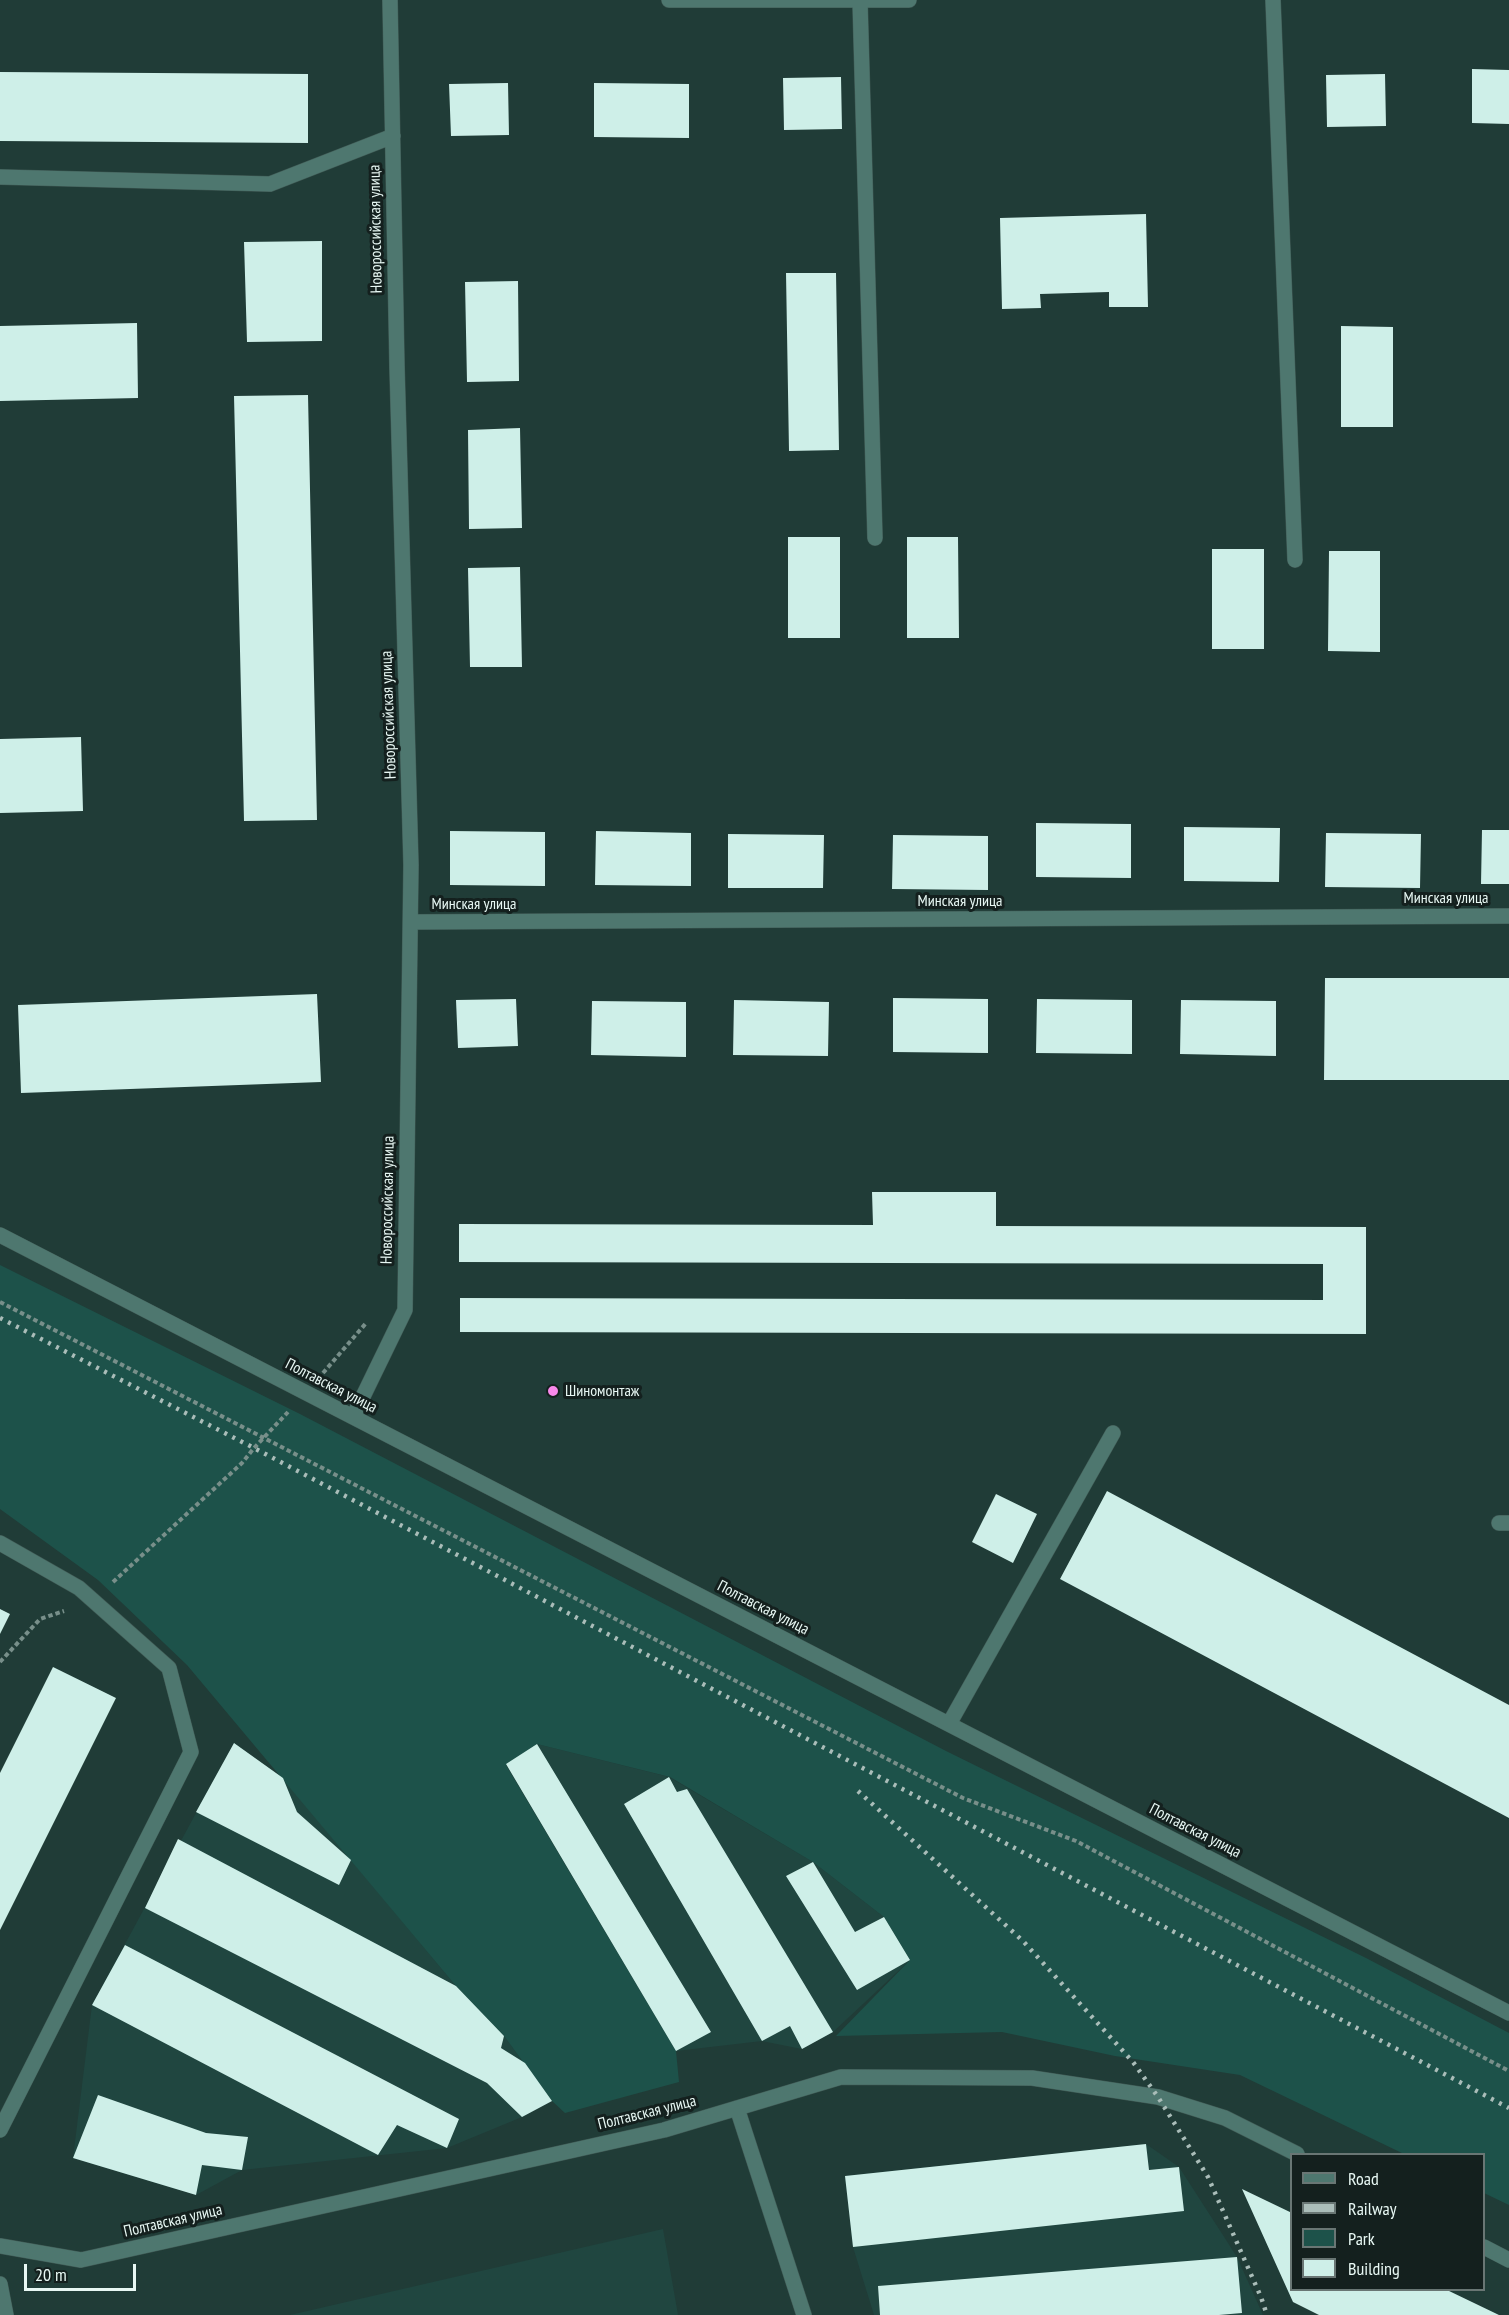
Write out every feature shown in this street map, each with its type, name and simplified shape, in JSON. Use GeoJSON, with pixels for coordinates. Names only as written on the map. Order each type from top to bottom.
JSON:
{"type":"FeatureCollection","features":[{"type":"Feature","properties":{"kind":"street","name":"Новороссийская улица"},"geometry":{"type":"LineString","coordinates":[[353,1418],[405,1310],[411,865],[397,390],[390,0]]}},
{"type":"Feature","properties":{"kind":"street"},"geometry":{"type":"LineString","coordinates":[[669,0],[909,0]]}},
{"type":"Feature","properties":{"kind":"street"},"geometry":{"type":"LineString","coordinates":[[1273,0],[1295,560]]}},
{"type":"Feature","properties":{"kind":"street"},"geometry":{"type":"LineString","coordinates":[[860,1],[876,538]]}},
{"type":"Feature","properties":{"kind":"street"},"geometry":{"type":"LineString","coordinates":[[0,177],[270,184],[393,136]]}},
{"type":"Feature","properties":{"kind":"street","name":"Минская улица"},"geometry":{"type":"LineString","coordinates":[[411,922],[1509,916]]}},
{"type":"Feature","properties":{"kind":"street","name":"Полтавская улица"},"geometry":{"type":"LineString","coordinates":[[0,1235],[1509,2013]]}},
{"type":"Feature","properties":{"kind":"street"},"geometry":{"type":"LineString","coordinates":[[949,1724],[1113,1434]]}},
{"type":"Feature","properties":{"kind":"street"},"geometry":{"type":"LineString","coordinates":[[0,1543],[79,1588],[169,1668],[191,1752],[0,2130]]}},
{"type":"Feature","properties":{"kind":"street","name":"Полтавская улица"},"geometry":{"type":"LineString","coordinates":[[0,2246],[81,2260],[664,2130],[841,2077],[1032,2078],[1158,2097],[1225,2118],[1295,2153]]}},
{"type":"Feature","properties":{"kind":"street"},"geometry":{"type":"LineString","coordinates":[[737,2108],[804,2315]]}},
{"type":"Feature","properties":{"kind":"street"},"geometry":{"type":"LineString","coordinates":[[1485,2248],[1509,2260]]}},
{"type":"Feature","properties":{"kind":"street"},"geometry":{"type":"LineString","coordinates":[[0,2284],[6,2315]]}},
{"type":"Feature","properties":{"kind":"path"},"geometry":{"type":"LineString","coordinates":[[0,1302],[963,1798],[1076,1841],[1509,2071]]}},
{"type":"Feature","properties":{"kind":"path"},"geometry":{"type":"LineString","coordinates":[[0,1662],[40,1619],[93,1600],[242,1463],[371,1318]]}},
{"type":"Feature","properties":{"kind":"shaded area"},"geometry":{"type":"Polygon","coordinates":[[[234,1743],[283,1778],[456,1986],[504,2036],[552,2101],[522,2117],[447,2148],[242,2170],[196,2195],[73,2158],[92,2005],[234,1743]]]}},
{"type":"Feature","properties":{"kind":"shaded area"},"geometry":{"type":"Polygon","coordinates":[[[537,1744],[669,1777],[813,1862],[884,1917],[910,1960],[833,2032],[802,2049],[762,2041],[676,2051],[506,1764],[537,1744]]]}},
{"type":"Feature","properties":{"kind":"shaded area"},"geometry":{"type":"Polygon","coordinates":[[[1146,2144],[1179,2167],[1237,2257],[1263,2315],[874,2315],[853,2247],[845,2176],[1146,2144]]]}},
{"type":"Feature","properties":{"kind":"shaded area"},"geometry":{"type":"Polygon","coordinates":[[[663,2229],[678,2315],[290,2315],[663,2229]]]}},
{"type":"Feature","properties":{"kind":"green space"},"geometry":{"type":"Polygon","coordinates":[[[0,1265],[300,1414],[946,1751],[1366,1958],[1509,2033],[1509,2205],[1485,2193],[1485,2153],[1402,2153],[1240,2075],[1115,2056],[1002,2032],[836,2036],[910,1960],[884,1917],[813,1862],[670,1777],[537,1744],[506,1765],[676,2051],[679,2082],[565,2113],[552,2101],[504,2036],[456,1986],[187,1665],[98,1580],[0,1509],[0,1265]]]}},
{"type":"Feature","properties":{"kind":"building"},"geometry":{"type":"Polygon","coordinates":[[[1472,69],[1509,70],[1509,124],[1472,123],[1472,69]]]}},
{"type":"Feature","properties":{"kind":"building"},"geometry":{"type":"Polygon","coordinates":[[[0,72],[308,74],[308,143],[0,141],[0,72]]]}},
{"type":"Feature","properties":{"kind":"building"},"geometry":{"type":"Polygon","coordinates":[[[1385,74],[1386,126],[1327,127],[1326,75],[1385,74]]]}},
{"type":"Feature","properties":{"kind":"building"},"geometry":{"type":"Polygon","coordinates":[[[841,77],[842,129],[784,130],[783,78],[841,77]]]}},
{"type":"Feature","properties":{"kind":"building"},"geometry":{"type":"Polygon","coordinates":[[[508,83],[509,135],[451,136],[449,84],[508,83]]]}},
{"type":"Feature","properties":{"kind":"building"},"geometry":{"type":"Polygon","coordinates":[[[594,83],[689,84],[689,138],[594,137],[594,83]]]}},
{"type":"Feature","properties":{"kind":"building"},"geometry":{"type":"Polygon","coordinates":[[[1146,214],[1148,307],[1109,307],[1109,292],[1040,294],[1041,308],[1002,309],[1000,218],[1146,214]]]}},
{"type":"Feature","properties":{"kind":"building"},"geometry":{"type":"Polygon","coordinates":[[[322,241],[322,341],[247,342],[244,242],[322,241]]]}},
{"type":"Feature","properties":{"kind":"building"},"geometry":{"type":"Polygon","coordinates":[[[786,273],[836,273],[839,450],[789,451],[786,273]]]}},
{"type":"Feature","properties":{"kind":"building"},"geometry":{"type":"Polygon","coordinates":[[[518,281],[519,381],[467,382],[465,282],[518,281]]]}},
{"type":"Feature","properties":{"kind":"building"},"geometry":{"type":"Polygon","coordinates":[[[137,323],[138,398],[0,401],[0,326],[137,323]]]}},
{"type":"Feature","properties":{"kind":"building"},"geometry":{"type":"Polygon","coordinates":[[[1341,326],[1393,327],[1393,427],[1341,427],[1341,326]]]}},
{"type":"Feature","properties":{"kind":"building"},"geometry":{"type":"Polygon","coordinates":[[[308,395],[317,820],[244,821],[234,396],[308,395]]]}},
{"type":"Feature","properties":{"kind":"building"},"geometry":{"type":"Polygon","coordinates":[[[520,428],[522,528],[469,529],[468,430],[520,428]]]}},
{"type":"Feature","properties":{"kind":"building"},"geometry":{"type":"Polygon","coordinates":[[[788,537],[840,537],[840,638],[788,638],[788,537]]]}},
{"type":"Feature","properties":{"kind":"building"},"geometry":{"type":"Polygon","coordinates":[[[907,537],[958,537],[959,638],[907,638],[907,537]]]}},
{"type":"Feature","properties":{"kind":"building"},"geometry":{"type":"Polygon","coordinates":[[[1212,549],[1264,549],[1264,649],[1212,649],[1212,549]]]}},
{"type":"Feature","properties":{"kind":"building"},"geometry":{"type":"Polygon","coordinates":[[[1329,551],[1380,551],[1380,652],[1328,651],[1329,551]]]}},
{"type":"Feature","properties":{"kind":"building"},"geometry":{"type":"Polygon","coordinates":[[[520,567],[522,667],[470,667],[468,568],[520,567]]]}},
{"type":"Feature","properties":{"kind":"building"},"geometry":{"type":"Polygon","coordinates":[[[81,737],[83,811],[0,813],[0,739],[81,737]]]}},
{"type":"Feature","properties":{"kind":"building"},"geometry":{"type":"Polygon","coordinates":[[[1036,823],[1131,824],[1131,878],[1036,877],[1036,823]]]}},
{"type":"Feature","properties":{"kind":"building"},"geometry":{"type":"Polygon","coordinates":[[[1184,827],[1280,828],[1279,882],[1184,881],[1184,827]]]}},
{"type":"Feature","properties":{"kind":"building"},"geometry":{"type":"Polygon","coordinates":[[[1482,830],[1509,830],[1509,884],[1481,884],[1482,830]]]}},
{"type":"Feature","properties":{"kind":"building"},"geometry":{"type":"Polygon","coordinates":[[[450,831],[545,832],[545,886],[450,885],[450,831]]]}},
{"type":"Feature","properties":{"kind":"building"},"geometry":{"type":"Polygon","coordinates":[[[596,831],[691,833],[691,886],[595,885],[596,831]]]}},
{"type":"Feature","properties":{"kind":"building"},"geometry":{"type":"Polygon","coordinates":[[[1326,833],[1421,834],[1420,888],[1325,887],[1326,833]]]}},
{"type":"Feature","properties":{"kind":"building"},"geometry":{"type":"Polygon","coordinates":[[[728,834],[824,835],[823,888],[728,888],[728,834]]]}},
{"type":"Feature","properties":{"kind":"building"},"geometry":{"type":"Polygon","coordinates":[[[893,835],[988,836],[988,890],[892,889],[893,835]]]}},
{"type":"Feature","properties":{"kind":"building"},"geometry":{"type":"Polygon","coordinates":[[[1325,978],[1509,978],[1509,1080],[1324,1080],[1325,978]]]}},
{"type":"Feature","properties":{"kind":"building"},"geometry":{"type":"Polygon","coordinates":[[[317,994],[321,1082],[21,1093],[18,1005],[317,994]]]}},
{"type":"Feature","properties":{"kind":"building"},"geometry":{"type":"Polygon","coordinates":[[[893,998],[988,999],[988,1053],[893,1052],[893,998]]]}},
{"type":"Feature","properties":{"kind":"building"},"geometry":{"type":"Polygon","coordinates":[[[516,999],[518,1046],[458,1048],[456,1000],[516,999]]]}},
{"type":"Feature","properties":{"kind":"building"},"geometry":{"type":"Polygon","coordinates":[[[1037,999],[1132,1000],[1132,1054],[1036,1053],[1037,999]]]}},
{"type":"Feature","properties":{"kind":"building"},"geometry":{"type":"Polygon","coordinates":[[[734,1000],[829,1002],[828,1056],[733,1055],[734,1000]]]}},
{"type":"Feature","properties":{"kind":"building"},"geometry":{"type":"Polygon","coordinates":[[[1181,1000],[1276,1001],[1276,1056],[1180,1054],[1181,1000]]]}},
{"type":"Feature","properties":{"kind":"building"},"geometry":{"type":"Polygon","coordinates":[[[592,1001],[686,1002],[686,1057],[591,1055],[592,1001]]]}},
{"type":"Feature","properties":{"kind":"building"},"geometry":{"type":"Polygon","coordinates":[[[872,1192],[996,1192],[996,1226],[1366,1227],[1366,1334],[460,1332],[460,1298],[1323,1300],[1323,1264],[459,1262],[459,1224],[873,1225],[872,1192]]]}},
{"type":"Feature","properties":{"kind":"building"},"geometry":{"type":"Polygon","coordinates":[[[1107,1491],[1509,1705],[1509,1818],[1060,1579],[1107,1491]]]}},
{"type":"Feature","properties":{"kind":"building"},"geometry":{"type":"Polygon","coordinates":[[[996,1494],[1037,1514],[1013,1563],[972,1542],[996,1494]]]}},
{"type":"Feature","properties":{"kind":"building"},"geometry":{"type":"Polygon","coordinates":[[[0,1609],[10,1614],[0,1634],[0,1609]]]}},
{"type":"Feature","properties":{"kind":"building"},"geometry":{"type":"Polygon","coordinates":[[[53,1667],[116,1698],[0,1930],[0,1773],[53,1667]]]}},
{"type":"Feature","properties":{"kind":"building"},"geometry":{"type":"Polygon","coordinates":[[[234,1743],[283,1778],[297,1812],[351,1860],[339,1885],[196,1812],[234,1743]]]}},
{"type":"Feature","properties":{"kind":"building"},"geometry":{"type":"Polygon","coordinates":[[[537,1744],[711,2032],[676,2051],[506,1764],[537,1744]]]}},
{"type":"Feature","properties":{"kind":"building"},"geometry":{"type":"Polygon","coordinates":[[[669,1777],[677,1792],[687,1789],[833,2032],[802,2049],[790,2026],[762,2041],[624,1804],[669,1777]]]}},
{"type":"Feature","properties":{"kind":"building"},"geometry":{"type":"Polygon","coordinates":[[[178,1839],[456,1986],[504,2036],[501,2048],[525,2063],[552,2101],[522,2117],[487,2083],[145,1908],[178,1839]]]}},
{"type":"Feature","properties":{"kind":"building"},"geometry":{"type":"Polygon","coordinates":[[[813,1862],[855,1932],[884,1917],[910,1960],[857,1990],[786,1876],[813,1862]]]}},
{"type":"Feature","properties":{"kind":"building"},"geometry":{"type":"Polygon","coordinates":[[[125,1945],[459,2119],[447,2148],[397,2125],[378,2155],[92,2005],[125,1945]]]}},
{"type":"Feature","properties":{"kind":"building"},"geometry":{"type":"Polygon","coordinates":[[[98,2095],[206,2133],[248,2137],[242,2170],[202,2165],[196,2195],[73,2158],[98,2095]]]}},
{"type":"Feature","properties":{"kind":"building"},"geometry":{"type":"Polygon","coordinates":[[[1146,2144],[1149,2170],[1179,2167],[1184,2211],[853,2247],[845,2176],[1146,2144]]]}},
{"type":"Feature","properties":{"kind":"building"},"geometry":{"type":"Polygon","coordinates":[[[1242,2189],[1290,2212],[1290,2291],[1449,2291],[1499,2315],[1319,2315],[1293,2302],[1242,2189]]]}},
{"type":"Feature","properties":{"kind":"building"},"geometry":{"type":"Polygon","coordinates":[[[1237,2257],[1242,2313],[1219,2315],[880,2315],[878,2286],[1237,2257]]]}},
{"type":"Feature","properties":{"kind":"railway"},"geometry":{"type":"LineString","coordinates":[[0,1318],[254,1448],[1509,2108]]}},
{"type":"Feature","properties":{"kind":"railway"},"geometry":{"type":"LineString","coordinates":[[858,1791],[1023,1941],[1133,2062],[1158,2097],[1208,2177],[1267,2315]]}},
{"type":"Feature","properties":{"kind":"place","name":"Шиномонтаж"},"geometry":{"type":"Point","coordinates":[553,1391]}}]}
